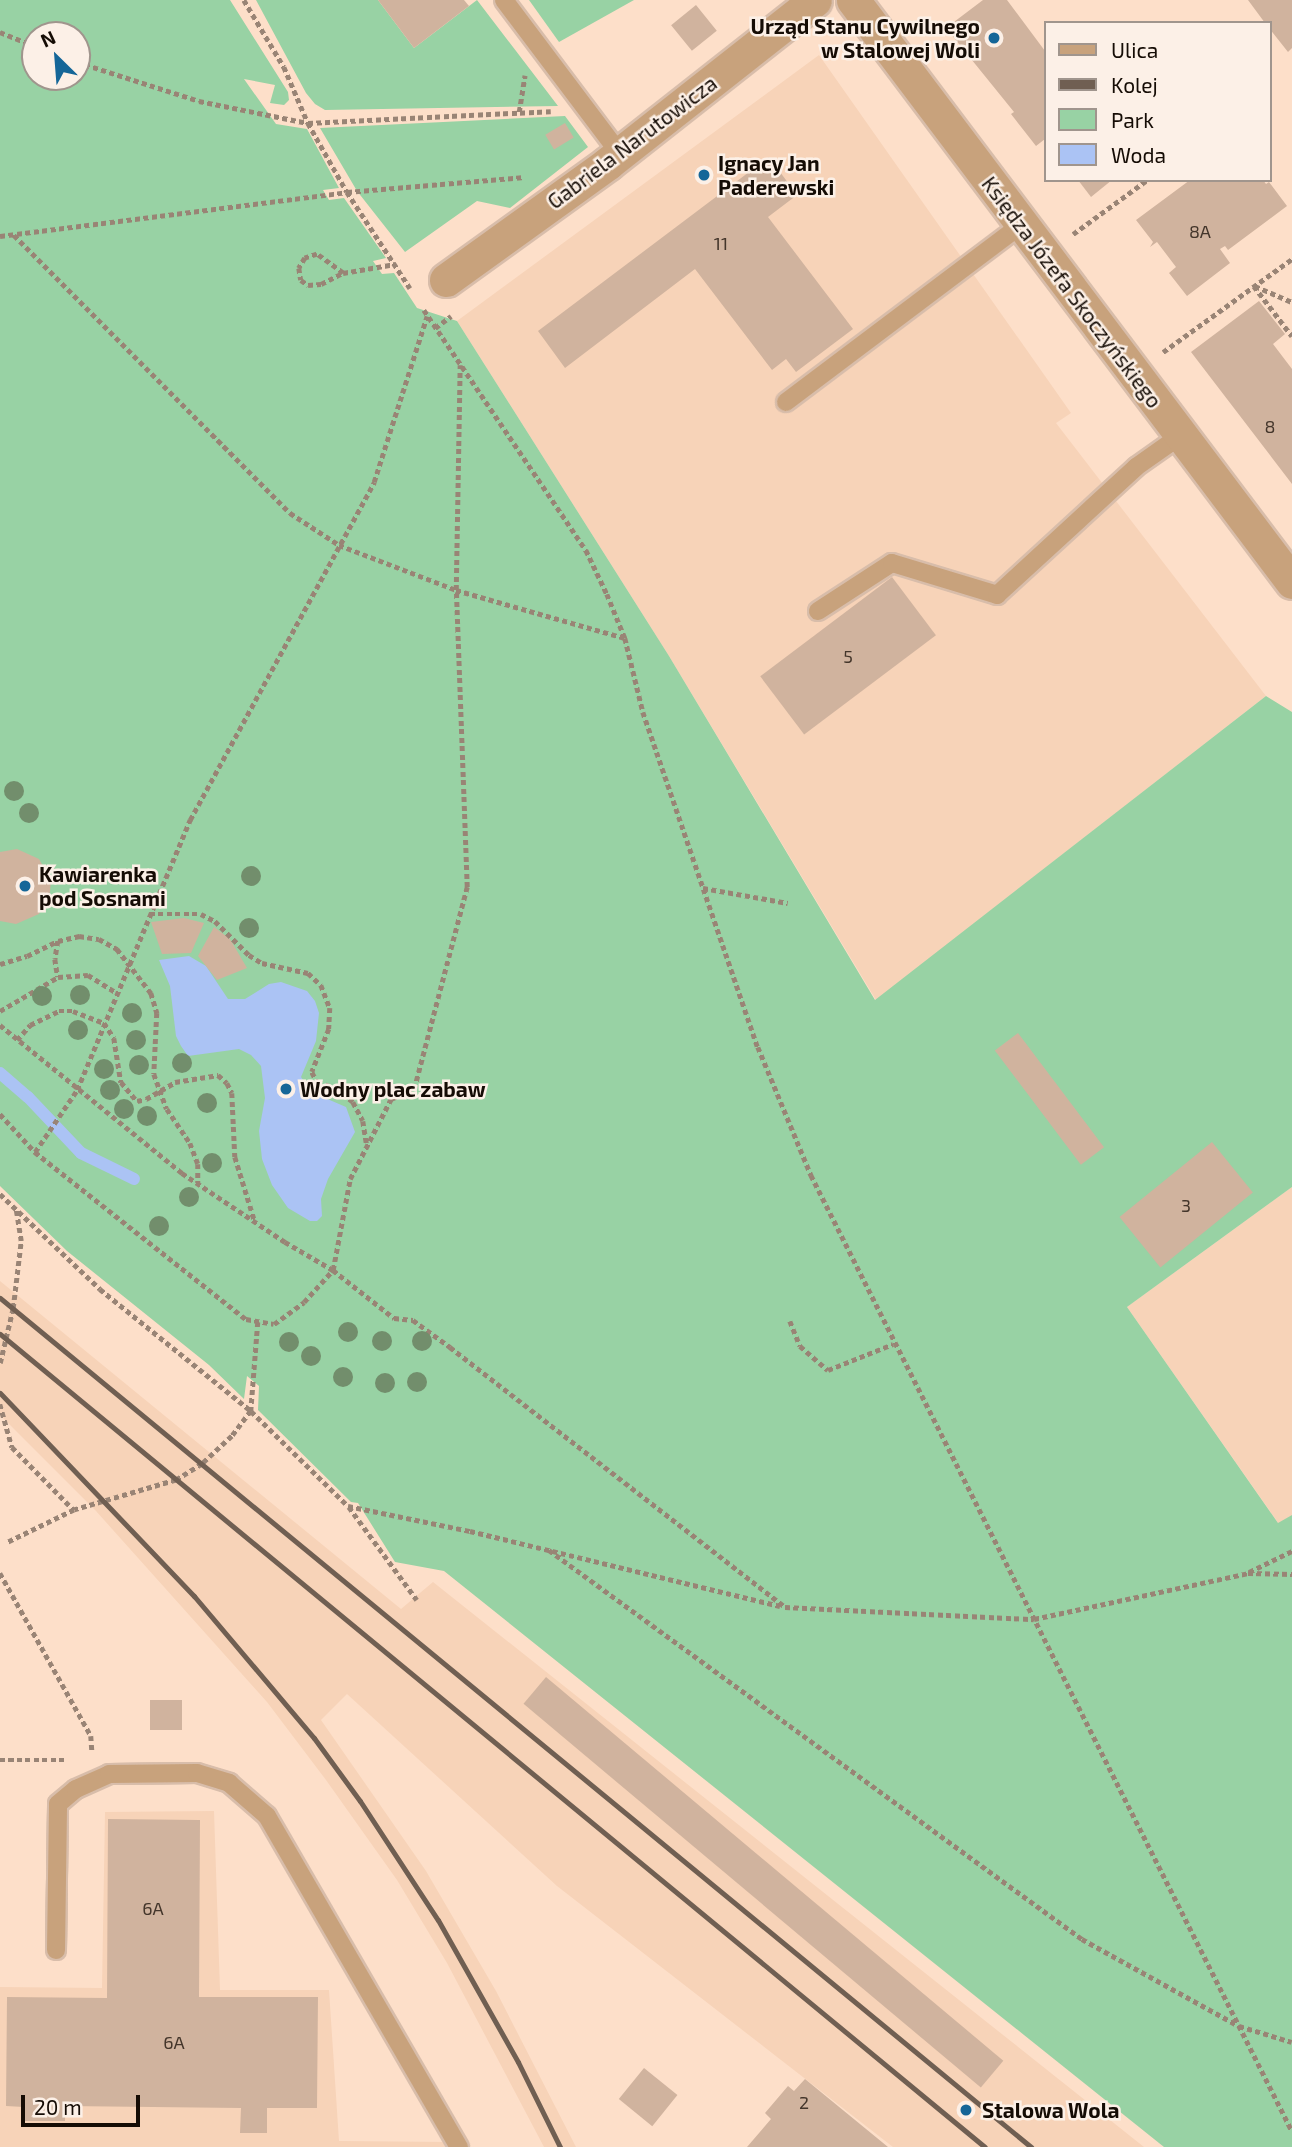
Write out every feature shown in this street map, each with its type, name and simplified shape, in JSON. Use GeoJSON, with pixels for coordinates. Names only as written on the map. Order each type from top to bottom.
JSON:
{"type":"FeatureCollection","features":[{"type":"Feature","properties":{"kind":"street","name":"Gabriela Narutowicza"},"geometry":{"type":"LineString","coordinates":[[446,280],[620,154],[815,0]]}},
{"type":"Feature","properties":{"kind":"street","name":"Księdza Józefa Skoczyńskiego"},"geometry":{"type":"LineString","coordinates":[[853,0],[1292,582]]}},
{"type":"Feature","properties":{"kind":"lane"},"geometry":{"type":"LineString","coordinates":[[504,0],[620,154]]}},
{"type":"Feature","properties":{"kind":"lane"},"geometry":{"type":"LineString","coordinates":[[786,402],[1021,225]]}},
{"type":"Feature","properties":{"kind":"lane"},"geometry":{"type":"LineString","coordinates":[[818,611],[892,563],[997,595],[1136,467],[1180,436]]}},
{"type":"Feature","properties":{"kind":"lane"},"geometry":{"type":"LineString","coordinates":[[56,1950],[58,1804],[76,1789],[108,1774],[197,1773],[229,1783],[267,1816],[459,2147]]}},
{"type":"Feature","properties":{"kind":"path"},"geometry":{"type":"LineString","coordinates":[[244,0],[284,67],[308,123],[347,192],[412,291]]}},
{"type":"Feature","properties":{"kind":"path"},"geometry":{"type":"LineString","coordinates":[[0,32],[21,40]]}},
{"type":"Feature","properties":{"kind":"path"},"geometry":{"type":"LineString","coordinates":[[91,66],[199,101],[308,123],[555,111]]}},
{"type":"Feature","properties":{"kind":"path"},"geometry":{"type":"LineString","coordinates":[[519,112],[526,71]]}},
{"type":"Feature","properties":{"kind":"path"},"geometry":{"type":"LineString","coordinates":[[0,236],[347,192],[558,174],[584,180]]}},
{"type":"Feature","properties":{"kind":"path"},"geometry":{"type":"LineString","coordinates":[[1044,255],[1144,182]]}},
{"type":"Feature","properties":{"kind":"path"},"geometry":{"type":"LineString","coordinates":[[14,235],[290,513],[339,545],[456,590],[625,638]]}},
{"type":"Feature","properties":{"kind":"path"},"geometry":{"type":"LineString","coordinates":[[343,273],[317,254],[306,258],[299,268],[301,280],[308,285],[321,284],[343,273],[395,264]]}},
{"type":"Feature","properties":{"kind":"path"},"geometry":{"type":"LineString","coordinates":[[1156,356],[1292,259]]}},
{"type":"Feature","properties":{"kind":"path"},"geometry":{"type":"LineString","coordinates":[[1254,286],[1292,302]]}},
{"type":"Feature","properties":{"kind":"path"},"geometry":{"type":"LineString","coordinates":[[1254,286],[1292,336]]}},
{"type":"Feature","properties":{"kind":"path"},"geometry":{"type":"LineString","coordinates":[[418,300],[586,550],[625,638],[643,712],[758,1047],[811,1175],[893,1343],[1292,2131]]}},
{"type":"Feature","properties":{"kind":"path"},"geometry":{"type":"LineString","coordinates":[[35,1152],[77,1090],[190,820],[374,482],[427,314]]}},
{"type":"Feature","properties":{"kind":"path"},"geometry":{"type":"LineString","coordinates":[[0,1114],[35,1152],[246,1319],[274,1324],[304,1302],[333,1270],[350,1179],[391,1099],[414,1089],[467,887],[456,590],[460,364]]}},
{"type":"Feature","properties":{"kind":"path"},"geometry":{"type":"LineString","coordinates":[[703,888],[788,903]]}},
{"type":"Feature","properties":{"kind":"path"},"geometry":{"type":"LineString","coordinates":[[150,914],[201,914],[232,935],[249,955],[262,963],[308,973],[321,985],[330,1008],[329,1029],[312,1072],[317,1082],[335,1088],[353,1102],[363,1121],[367,1147]]}},
{"type":"Feature","properties":{"kind":"path"},"geometry":{"type":"LineString","coordinates":[[0,964],[27,956],[58,941],[79,936],[99,939],[117,948],[151,993],[157,1013],[154,1074],[159,1092],[198,1164],[198,1184]]}},
{"type":"Feature","properties":{"kind":"path"},"geometry":{"type":"LineString","coordinates":[[58,941],[55,960],[58,977]]}},
{"type":"Feature","properties":{"kind":"path"},"geometry":{"type":"LineString","coordinates":[[0,1011],[10,1002],[58,977],[88,975],[117,993]]}},
{"type":"Feature","properties":{"kind":"path"},"geometry":{"type":"LineString","coordinates":[[17,1040],[30,1025],[59,1011],[73,1011],[104,1023],[114,1038],[118,1069],[128,1095],[136,1101],[175,1082],[218,1075],[227,1083],[234,1109],[235,1157],[256,1223]]}},
{"type":"Feature","properties":{"kind":"path"},"geometry":{"type":"LineString","coordinates":[[0,1025],[77,1090],[198,1184],[333,1270],[394,1318],[413,1320],[785,1607]]}},
{"type":"Feature","properties":{"kind":"path"},"geometry":{"type":"LineString","coordinates":[[0,1194],[100,1289],[251,1411],[348,1506],[417,1600]]}},
{"type":"Feature","properties":{"kind":"path"},"geometry":{"type":"LineString","coordinates":[[0,1363],[13,1308],[21,1241],[15,1207]]}},
{"type":"Feature","properties":{"kind":"path"},"geometry":{"type":"LineString","coordinates":[[790,1321],[800,1346],[828,1370],[893,1343]]}},
{"type":"Feature","properties":{"kind":"path"},"geometry":{"type":"LineString","coordinates":[[8,1542],[74,1510],[176,1480],[202,1464],[232,1436],[251,1411],[258,1322]]}},
{"type":"Feature","properties":{"kind":"path"},"geometry":{"type":"LineString","coordinates":[[0,1404],[12,1447],[74,1510]]}},
{"type":"Feature","properties":{"kind":"path"},"geometry":{"type":"LineString","coordinates":[[348,1506],[549,1550],[785,1607],[1034,1619],[1248,1573],[1292,1574]]}},
{"type":"Feature","properties":{"kind":"path"},"geometry":{"type":"LineString","coordinates":[[549,1550],[1082,1939],[1239,2026],[1292,2042]]}},
{"type":"Feature","properties":{"kind":"path"},"geometry":{"type":"LineString","coordinates":[[1248,1573],[1292,1551]]}},
{"type":"Feature","properties":{"kind":"path"},"geometry":{"type":"LineString","coordinates":[[0,1573],[91,1736],[92,1751],[82,1760]]}},
{"type":"Feature","properties":{"kind":"path"},"geometry":{"type":"LineString","coordinates":[[0,1760],[69,1760]]}},
{"type":"Feature","properties":{"kind":"shaded area"},"geometry":{"type":"Polygon","coordinates":[[[819,55],[1071,413],[1056,423],[1266,696],[876,1000],[669,656],[457,321],[819,55]]]}},
{"type":"Feature","properties":{"kind":"shaded area"},"geometry":{"type":"Polygon","coordinates":[[[1292,1187],[1292,1515],[1279,1524],[1127,1307],[1292,1187]]]}},
{"type":"Feature","properties":{"kind":"shaded area"},"geometry":{"type":"Polygon","coordinates":[[[0,1281],[401,1609],[433,1582],[1144,2147],[893,2147],[557,1886],[347,1694],[321,1720],[426,1871],[496,1991],[576,2147],[544,2147],[447,1963],[397,1880],[326,1780],[267,1702],[96,1511],[0,1415],[0,1281]]]}},
{"type":"Feature","properties":{"kind":"shaded area"},"geometry":{"type":"Polygon","coordinates":[[[214,1811],[220,1990],[329,1990],[339,2141],[449,2142],[449,2147],[0,2147],[0,1987],[102,1988],[105,1812],[214,1811]]]}},
{"type":"Feature","properties":{"kind":"green space"},"geometry":{"type":"Polygon","coordinates":[[[0,0],[230,0],[288,92],[289,100],[284,105],[270,103],[275,85],[244,79],[276,124],[307,129],[339,188],[323,190],[329,200],[344,198],[386,258],[373,261],[382,274],[394,273],[417,308],[457,321],[669,656],[875,1000],[1266,696],[1292,712],[1292,1187],[1127,1307],[1278,1523],[1292,1515],[1292,2147],[1164,2147],[444,1571],[395,1562],[358,1503],[351,1502],[258,1410],[259,1386],[247,1376],[244,1399],[209,1365],[67,1251],[0,1186],[0,0]]]}},
{"type":"Feature","properties":{"kind":"green space"},"geometry":{"type":"Polygon","coordinates":[[[256,0],[378,0],[414,48],[477,0],[558,106],[325,110],[315,104],[306,93],[256,0]]]}},
{"type":"Feature","properties":{"kind":"green space"},"geometry":{"type":"Polygon","coordinates":[[[529,0],[634,0],[559,42],[529,0]]]}},
{"type":"Feature","properties":{"kind":"green space"},"geometry":{"type":"Polygon","coordinates":[[[565,116],[588,147],[510,208],[477,201],[405,252],[357,191],[320,128],[565,116]]]}},
{"type":"Feature","properties":{"kind":"water","name":"Wodny plac zabaw"},"geometry":{"type":"Polygon","coordinates":[[[189,956],[206,966],[228,999],[245,999],[269,984],[281,982],[307,991],[315,1001],[319,1013],[316,1041],[301,1077],[311,1092],[346,1107],[355,1132],[328,1179],[321,1199],[322,1216],[317,1221],[310,1221],[288,1208],[272,1185],[262,1159],[259,1131],[265,1098],[261,1066],[251,1055],[239,1049],[188,1056],[176,1036],[170,986],[159,960],[189,956]]]}},
{"type":"Feature","properties":{"kind":"building"},"geometry":{"type":"Polygon","coordinates":[[[378,0],[464,0],[469,6],[414,48],[378,0]]]}},
{"type":"Feature","properties":{"kind":"building","name":"Urząd Stanu Cywilnego w Stalowej Woli"},"geometry":{"type":"Polygon","coordinates":[[[983,0],[1007,0],[1044,50],[1044,140],[1036,146],[1011,114],[1014,112],[946,28],[983,0]]]}},
{"type":"Feature","properties":{"kind":"building"},"geometry":{"type":"Polygon","coordinates":[[[1248,0],[1292,0],[1292,48],[1288,52],[1271,31],[1271,21],[1264,21],[1248,0]]]}},
{"type":"Feature","properties":{"kind":"building"},"geometry":{"type":"Polygon","coordinates":[[[696,5],[717,31],[692,51],[671,25],[696,5]]]}},
{"type":"Feature","properties":{"kind":"building"},"geometry":{"type":"Polygon","coordinates":[[[565,123],[574,138],[554,149],[545,135],[565,123]]]}},
{"type":"Feature","properties":{"kind":"building"},"geometry":{"type":"Polygon","coordinates":[[[769,157],[797,195],[768,217],[853,329],[796,372],[786,359],[772,370],[695,269],[565,368],[538,331],[769,157]]]}},
{"type":"Feature","properties":{"kind":"building"},"geometry":{"type":"Polygon","coordinates":[[[1080,182],[1110,182],[1091,197],[1080,182]]]}},
{"type":"Feature","properties":{"kind":"building"},"geometry":{"type":"Polygon","coordinates":[[[1187,182],[1269,182],[1287,206],[1228,250],[1225,246],[1220,249],[1230,263],[1187,296],[1169,273],[1176,267],[1157,242],[1150,247],[1153,242],[1136,220],[1187,182]]]}},
{"type":"Feature","properties":{"kind":"building"},"geometry":{"type":"Polygon","coordinates":[[[1259,301],[1285,334],[1273,344],[1292,369],[1292,484],[1191,352],[1259,301]]]}},
{"type":"Feature","properties":{"kind":"building"},"geometry":{"type":"Polygon","coordinates":[[[892,577],[936,635],[804,735],[760,676],[892,577]]]}},
{"type":"Feature","properties":{"kind":"building","name":"Kawiarenka pod Sosnami"},"geometry":{"type":"Polygon","coordinates":[[[17,849],[39,859],[51,880],[50,892],[39,914],[16,924],[0,921],[0,852],[17,849]]]}},
{"type":"Feature","properties":{"kind":"building"},"geometry":{"type":"Polygon","coordinates":[[[184,918],[204,923],[191,953],[162,954],[151,922],[184,918]]]}},
{"type":"Feature","properties":{"kind":"building"},"geometry":{"type":"Polygon","coordinates":[[[214,927],[230,939],[247,968],[217,980],[198,956],[214,927]]]}},
{"type":"Feature","properties":{"kind":"building"},"geometry":{"type":"Polygon","coordinates":[[[1018,1033],[1104,1147],[1081,1165],[995,1050],[1018,1033]]]}},
{"type":"Feature","properties":{"kind":"building"},"geometry":{"type":"Polygon","coordinates":[[[1212,1142],[1253,1193],[1160,1267],[1120,1217],[1212,1142]]]}},
{"type":"Feature","properties":{"kind":"building"},"geometry":{"type":"Polygon","coordinates":[[[546,1677],[1003,2061],[981,2088],[524,1704],[546,1677]]]}},
{"type":"Feature","properties":{"kind":"building"},"geometry":{"type":"Polygon","coordinates":[[[150,1700],[182,1700],[182,1730],[150,1730],[150,1700]]]}},
{"type":"Feature","properties":{"kind":"building"},"geometry":{"type":"Polygon","coordinates":[[[108,1819],[200,1820],[199,1997],[318,1997],[317,2108],[267,2108],[267,2133],[240,2133],[241,2108],[65,2106],[65,2121],[23,2121],[24,2107],[6,2106],[7,1997],[107,1998],[108,1819]]]}},
{"type":"Feature","properties":{"kind":"building"},"geometry":{"type":"Polygon","coordinates":[[[644,2068],[677,2095],[652,2126],[619,2099],[644,2068]]]}},
{"type":"Feature","properties":{"kind":"building"},"geometry":{"type":"Polygon","coordinates":[[[805,2079],[888,2147],[747,2147],[771,2119],[765,2113],[788,2086],[794,2091],[805,2079]]]}},
{"type":"Feature","properties":{"kind":"waterway"},"geometry":{"type":"LineString","coordinates":[[0,1073],[28,1097],[81,1153],[134,1179]]}},
{"type":"Feature","properties":{"kind":"railway"},"geometry":{"type":"LineString","coordinates":[[0,1298],[1031,2147]]}},
{"type":"Feature","properties":{"kind":"railway"},"geometry":{"type":"LineString","coordinates":[[0,1334],[985,2147]]}},
{"type":"Feature","properties":{"kind":"railway"},"geometry":{"type":"LineString","coordinates":[[0,1393],[194,1596],[314,1738],[360,1801],[438,1920],[518,2062],[560,2147]]}},
{"type":"Feature","properties":{"kind":"place","name":"Urząd Stanu Cywilnego w Stalowej Woli"},"geometry":{"type":"Point","coordinates":[994,38]}},
{"type":"Feature","properties":{"kind":"place","name":"Ignacy Jan Paderewski"},"geometry":{"type":"Point","coordinates":[704,175]}},
{"type":"Feature","properties":{"kind":"place","name":"Kawiarenka pod Sosnami"},"geometry":{"type":"Point","coordinates":[25,886]}},
{"type":"Feature","properties":{"kind":"place","name":"Wodny plac zabaw"},"geometry":{"type":"Point","coordinates":[286,1089]}},
{"type":"Feature","properties":{"kind":"place","name":"Stalowa Wola"},"geometry":{"type":"Point","coordinates":[966,2110]}}]}
